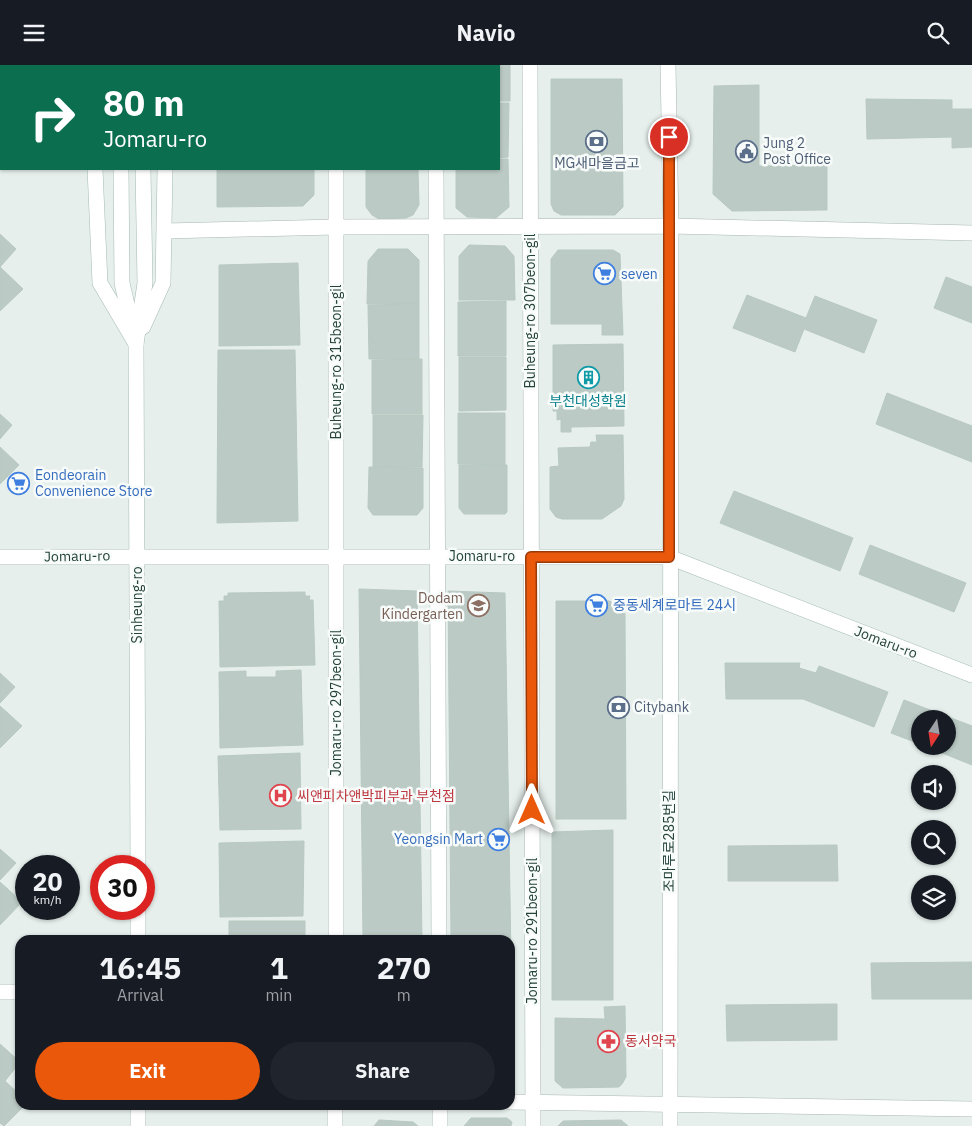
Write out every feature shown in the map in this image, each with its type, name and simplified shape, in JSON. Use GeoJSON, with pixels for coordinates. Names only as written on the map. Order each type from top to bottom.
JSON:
{"type":"FeatureCollection","features":[{"type":"Feature","properties":{"kind":"street","name":"Buheung-ro 307beon-gil"},"geometry":{"type":"LineString","coordinates":[[530,65],[531,557]]}},
{"type":"Feature","properties":{"kind":"street","name":"조마루로285번길"},"geometry":{"type":"LineString","coordinates":[[668,65],[671,226],[669,557],[670,1126]]}},
{"type":"Feature","properties":{"kind":"street"},"geometry":{"type":"LineString","coordinates":[[95,170],[100,283],[136,344]]}},
{"type":"Feature","properties":{"kind":"street","name":"Sinheung-ro"},"geometry":{"type":"LineString","coordinates":[[122,170],[122,283],[136,344]]}},
{"type":"Feature","properties":{"kind":"street","name":"Sinheung-ro"},"geometry":{"type":"LineString","coordinates":[[138,855],[136,344],[145,283],[143,170]]}},
{"type":"Feature","properties":{"kind":"street","name":"Sinheung-ro"},"geometry":{"type":"LineString","coordinates":[[136,344],[163,283],[165,170]]}},
{"type":"Feature","properties":{"kind":"street","name":"Buheung-ro 315beon-gil"},"geometry":{"type":"LineString","coordinates":[[336,170],[336,556]]}},
{"type":"Feature","properties":{"kind":"street"},"geometry":{"type":"LineString","coordinates":[[436,170],[439,935]]}},
{"type":"Feature","properties":{"kind":"street"},"geometry":{"type":"LineString","coordinates":[[165,231],[336,227],[671,226],[972,233]]}},
{"type":"Feature","properties":{"kind":"street","name":"Jomaru-ro"},"geometry":{"type":"LineString","coordinates":[[0,557],[137,555],[669,557],[972,675]]}},
{"type":"Feature","properties":{"kind":"street","name":"Jomaru-ro 297beon-gil"},"geometry":{"type":"LineString","coordinates":[[336,556],[336,935]]}},
{"type":"Feature","properties":{"kind":"street","name":"Jomaru-ro 291beon-gil"},"geometry":{"type":"LineString","coordinates":[[531,557],[533,1126]]}},
{"type":"Feature","properties":{"kind":"street"},"geometry":{"type":"LineString","coordinates":[[138,920],[138,935]]}},
{"type":"Feature","properties":{"kind":"street"},"geometry":{"type":"LineString","coordinates":[[0,992],[15,992]]}},
{"type":"Feature","properties":{"kind":"street"},"geometry":{"type":"LineString","coordinates":[[515,1101],[972,1109]]}},
{"type":"Feature","properties":{"kind":"street"},"geometry":{"type":"LineString","coordinates":[[138,1110],[138,1126]]}},
{"type":"Feature","properties":{"kind":"street"},"geometry":{"type":"LineString","coordinates":[[335,1126],[336,1110]]}},
{"type":"Feature","properties":{"kind":"street"},"geometry":{"type":"LineString","coordinates":[[440,1110],[440,1126]]}},
{"type":"Feature","properties":{"kind":"building"},"geometry":{"type":"Polygon","coordinates":[[[500,65],[510,65],[510,101],[500,101],[500,65]]]}},
{"type":"Feature","properties":{"kind":"building"},"geometry":{"type":"Polygon","coordinates":[[[551,79],[622,79],[623,207],[615,215],[561,215],[554,211],[551,204],[551,79]]]}},
{"type":"Feature","properties":{"kind":"building"},"geometry":{"type":"Polygon","coordinates":[[[759,85],[759,166],[827,165],[827,210],[732,211],[713,194],[714,86],[759,85]]]}},
{"type":"Feature","properties":{"kind":"building"},"geometry":{"type":"Polygon","coordinates":[[[866,99],[952,100],[952,109],[972,109],[972,147],[952,148],[952,137],[867,139],[866,99]]]}},
{"type":"Feature","properties":{"kind":"building"},"geometry":{"type":"Polygon","coordinates":[[[500,103],[509,103],[508,157],[500,158],[500,103]]]}},
{"type":"Feature","properties":{"kind":"building"},"geometry":{"type":"Polygon","coordinates":[[[500,159],[508,159],[509,207],[496,218],[467,217],[456,208],[456,170],[500,170],[500,159]]]}},
{"type":"Feature","properties":{"kind":"building"},"geometry":{"type":"Polygon","coordinates":[[[217,170],[314,170],[314,195],[303,206],[217,207],[217,170]]]}},
{"type":"Feature","properties":{"kind":"building"},"geometry":{"type":"Polygon","coordinates":[[[366,170],[418,170],[419,205],[413,215],[406,218],[379,219],[372,215],[366,207],[366,170]]]}},
{"type":"Feature","properties":{"kind":"building"},"geometry":{"type":"Polygon","coordinates":[[[0,234],[16,249],[0,267],[0,234]]]}},
{"type":"Feature","properties":{"kind":"building"},"geometry":{"type":"Polygon","coordinates":[[[469,245],[505,246],[514,256],[515,300],[459,300],[459,256],[469,245]]]}},
{"type":"Feature","properties":{"kind":"building"},"geometry":{"type":"Polygon","coordinates":[[[378,249],[408,249],[419,260],[419,304],[367,304],[368,261],[378,249]]]}},
{"type":"Feature","properties":{"kind":"building"},"geometry":{"type":"Polygon","coordinates":[[[558,250],[613,250],[620,254],[623,335],[602,335],[602,324],[551,324],[551,259],[558,250]]]}},
{"type":"Feature","properties":{"kind":"building"},"geometry":{"type":"Polygon","coordinates":[[[298,263],[300,345],[219,346],[219,265],[298,263]]]}},
{"type":"Feature","properties":{"kind":"building"},"geometry":{"type":"Polygon","coordinates":[[[0,267],[23,289],[0,311],[0,267]]]}},
{"type":"Feature","properties":{"kind":"building"},"geometry":{"type":"Polygon","coordinates":[[[946,277],[972,287],[972,323],[934,308],[946,277]]]}},
{"type":"Feature","properties":{"kind":"building"},"geometry":{"type":"Polygon","coordinates":[[[747,295],[806,318],[815,296],[877,320],[864,353],[804,329],[795,352],[733,328],[747,295]]]}},
{"type":"Feature","properties":{"kind":"building"},"geometry":{"type":"Polygon","coordinates":[[[506,301],[506,356],[458,356],[458,302],[506,301]]]}},
{"type":"Feature","properties":{"kind":"building"},"geometry":{"type":"Polygon","coordinates":[[[419,304],[419,359],[369,359],[368,305],[419,304]]]}},
{"type":"Feature","properties":{"kind":"building","name":"부천대성학원"},"geometry":{"type":"Polygon","coordinates":[[[623,344],[624,426],[571,427],[571,432],[561,432],[561,419],[557,420],[557,411],[553,411],[553,345],[623,344]]]}},
{"type":"Feature","properties":{"kind":"building"},"geometry":{"type":"Polygon","coordinates":[[[218,350],[295,350],[298,521],[217,523],[218,350]]]}},
{"type":"Feature","properties":{"kind":"building"},"geometry":{"type":"Polygon","coordinates":[[[459,357],[506,357],[506,410],[459,411],[459,357]]]}},
{"type":"Feature","properties":{"kind":"building"},"geometry":{"type":"Polygon","coordinates":[[[422,359],[422,414],[372,414],[372,360],[422,359]]]}},
{"type":"Feature","properties":{"kind":"building"},"geometry":{"type":"Polygon","coordinates":[[[887,393],[972,426],[972,462],[876,424],[887,393]]]}},
{"type":"Feature","properties":{"kind":"building"},"geometry":{"type":"Polygon","coordinates":[[[458,413],[505,413],[505,465],[458,464],[458,413]]]}},
{"type":"Feature","properties":{"kind":"building"},"geometry":{"type":"Polygon","coordinates":[[[0,414],[12,425],[0,439],[0,414]]]}},
{"type":"Feature","properties":{"kind":"building"},"geometry":{"type":"Polygon","coordinates":[[[373,415],[423,415],[422,467],[373,467],[373,415]]]}},
{"type":"Feature","properties":{"kind":"building"},"geometry":{"type":"Polygon","coordinates":[[[596,435],[623,435],[624,499],[621,506],[602,519],[562,519],[556,517],[550,509],[550,467],[559,466],[558,448],[590,447],[591,442],[597,442],[596,435]]]}},
{"type":"Feature","properties":{"kind":"building"},"geometry":{"type":"Polygon","coordinates":[[[0,447],[19,465],[0,484],[0,447]]]}},
{"type":"Feature","properties":{"kind":"building"},"geometry":{"type":"Polygon","coordinates":[[[459,465],[507,465],[507,512],[505,514],[464,514],[459,508],[459,465]]]}},
{"type":"Feature","properties":{"kind":"building"},"geometry":{"type":"Polygon","coordinates":[[[369,467],[423,468],[423,508],[417,515],[373,515],[368,508],[369,467]]]}},
{"type":"Feature","properties":{"kind":"building"},"geometry":{"type":"Polygon","coordinates":[[[734,491],[853,538],[840,571],[720,523],[734,491]]]}},
{"type":"Feature","properties":{"kind":"building"},"geometry":{"type":"Polygon","coordinates":[[[870,545],[966,583],[954,612],[859,574],[870,545]]]}},
{"type":"Feature","properties":{"kind":"building"},"geometry":{"type":"Polygon","coordinates":[[[359,589],[417,591],[422,935],[363,935],[359,589]]]}},
{"type":"Feature","properties":{"kind":"building"},"geometry":{"type":"Polygon","coordinates":[[[448,591],[505,593],[511,935],[451,935],[448,591]]]}},
{"type":"Feature","properties":{"kind":"building"},"geometry":{"type":"Polygon","coordinates":[[[305,592],[305,596],[310,596],[309,600],[313,600],[315,665],[220,667],[219,601],[224,601],[224,596],[228,596],[228,593],[305,592]]]}},
{"type":"Feature","properties":{"kind":"building"},"geometry":{"type":"Polygon","coordinates":[[[556,601],[610,601],[625,614],[626,819],[556,819],[556,601]]]}},
{"type":"Feature","properties":{"kind":"building"},"geometry":{"type":"Polygon","coordinates":[[[725,663],[800,663],[799,668],[816,673],[819,666],[888,692],[874,727],[803,699],[726,699],[725,663]]]}},
{"type":"Feature","properties":{"kind":"building"},"geometry":{"type":"Polygon","coordinates":[[[301,670],[303,745],[220,748],[219,672],[246,671],[246,677],[276,677],[276,671],[301,670]]]}},
{"type":"Feature","properties":{"kind":"building"},"geometry":{"type":"Polygon","coordinates":[[[0,673],[15,687],[0,703],[0,673]]]}},
{"type":"Feature","properties":{"kind":"building"},"geometry":{"type":"Polygon","coordinates":[[[904,700],[930,710],[911,710],[911,741],[891,733],[904,700]]]}},
{"type":"Feature","properties":{"kind":"building"},"geometry":{"type":"Polygon","coordinates":[[[0,706],[22,726],[0,748],[0,706]]]}},
{"type":"Feature","properties":{"kind":"building"},"geometry":{"type":"Polygon","coordinates":[[[956,720],[972,726],[972,765],[947,755],[956,755],[956,720]]]}},
{"type":"Feature","properties":{"kind":"building"},"geometry":{"type":"Polygon","coordinates":[[[300,753],[301,829],[220,830],[218,756],[300,753]]]}},
{"type":"Feature","properties":{"kind":"building"},"geometry":{"type":"Polygon","coordinates":[[[613,830],[613,1000],[552,1000],[552,832],[613,830]]]}},
{"type":"Feature","properties":{"kind":"building"},"geometry":{"type":"Polygon","coordinates":[[[304,841],[303,916],[220,917],[219,843],[304,841]]]}},
{"type":"Feature","properties":{"kind":"building"},"geometry":{"type":"Polygon","coordinates":[[[837,845],[838,881],[728,881],[728,846],[837,845]]]}},
{"type":"Feature","properties":{"kind":"building"},"geometry":{"type":"Polygon","coordinates":[[[0,849],[15,864],[0,880],[0,849]]]}},
{"type":"Feature","properties":{"kind":"building"},"geometry":{"type":"Polygon","coordinates":[[[0,882],[15,896],[15,909],[0,925],[0,882]]]}},
{"type":"Feature","properties":{"kind":"building"},"geometry":{"type":"Polygon","coordinates":[[[229,921],[305,921],[305,935],[229,935],[229,921]]]}},
{"type":"Feature","properties":{"kind":"building"},"geometry":{"type":"Polygon","coordinates":[[[972,962],[972,999],[872,999],[871,963],[972,962]]]}},
{"type":"Feature","properties":{"kind":"building"},"geometry":{"type":"Polygon","coordinates":[[[837,1004],[837,1040],[727,1041],[726,1005],[837,1004]]]}},
{"type":"Feature","properties":{"kind":"building"},"geometry":{"type":"Polygon","coordinates":[[[625,1006],[626,1077],[622,1084],[619,1087],[563,1088],[555,1081],[555,1018],[605,1019],[604,1007],[625,1006]]]}},
{"type":"Feature","properties":{"kind":"building"},"geometry":{"type":"Polygon","coordinates":[[[0,1044],[15,1058],[15,1068],[5,1081],[15,1090],[15,1110],[20,1110],[4,1126],[0,1123],[0,1044]]]}},
{"type":"Feature","properties":{"kind":"building"},"geometry":{"type":"Polygon","coordinates":[[[471,1118],[507,1118],[512,1122],[511,1126],[464,1126],[471,1118]]]}},
{"type":"Feature","properties":{"kind":"building"},"geometry":{"type":"Polygon","coordinates":[[[379,1120],[413,1122],[418,1126],[374,1126],[379,1120]]]}},
{"type":"Feature","properties":{"kind":"building"},"geometry":{"type":"Polygon","coordinates":[[[621,1120],[628,1126],[558,1126],[563,1121],[621,1120]]]}},
{"type":"Feature","properties":{"kind":"place","name":"MG새마을금고"},"geometry":{"type":"Point","coordinates":[597,141]}},
{"type":"Feature","properties":{"kind":"place","name":"Jung 2 Post Office"},"geometry":{"type":"Point","coordinates":[747,151]}},
{"type":"Feature","properties":{"kind":"place","name":"seven"},"geometry":{"type":"Point","coordinates":[605,274]}},
{"type":"Feature","properties":{"kind":"place","name":"부천대성학원"},"geometry":{"type":"Point","coordinates":[588,378]}},
{"type":"Feature","properties":{"kind":"place","name":"Eondeorain Convenience Store"},"geometry":{"type":"Point","coordinates":[19,483]}},
{"type":"Feature","properties":{"kind":"place","name":"중동세계로마트 24시"},"geometry":{"type":"Point","coordinates":[597,605]}},
{"type":"Feature","properties":{"kind":"place","name":"Dodam Kindergarten"},"geometry":{"type":"Point","coordinates":[479,606]}},
{"type":"Feature","properties":{"kind":"place","name":"Citybank"},"geometry":{"type":"Point","coordinates":[618,707]}},
{"type":"Feature","properties":{"kind":"place","name":"씨앤피차앤박피부과 부천점"},"geometry":{"type":"Point","coordinates":[281,796]}},
{"type":"Feature","properties":{"kind":"place","name":"Yeongsin Mart"},"geometry":{"type":"Point","coordinates":[499,839]}},
{"type":"Feature","properties":{"kind":"place","name":"동서약국"},"geometry":{"type":"Point","coordinates":[609,1041]}},
{"type":"Feature","properties":{"kind":"route"},"geometry":{"type":"LineString","coordinates":[[532,810],[531,557],[669,557],[671,226],[669,137]]}}]}
